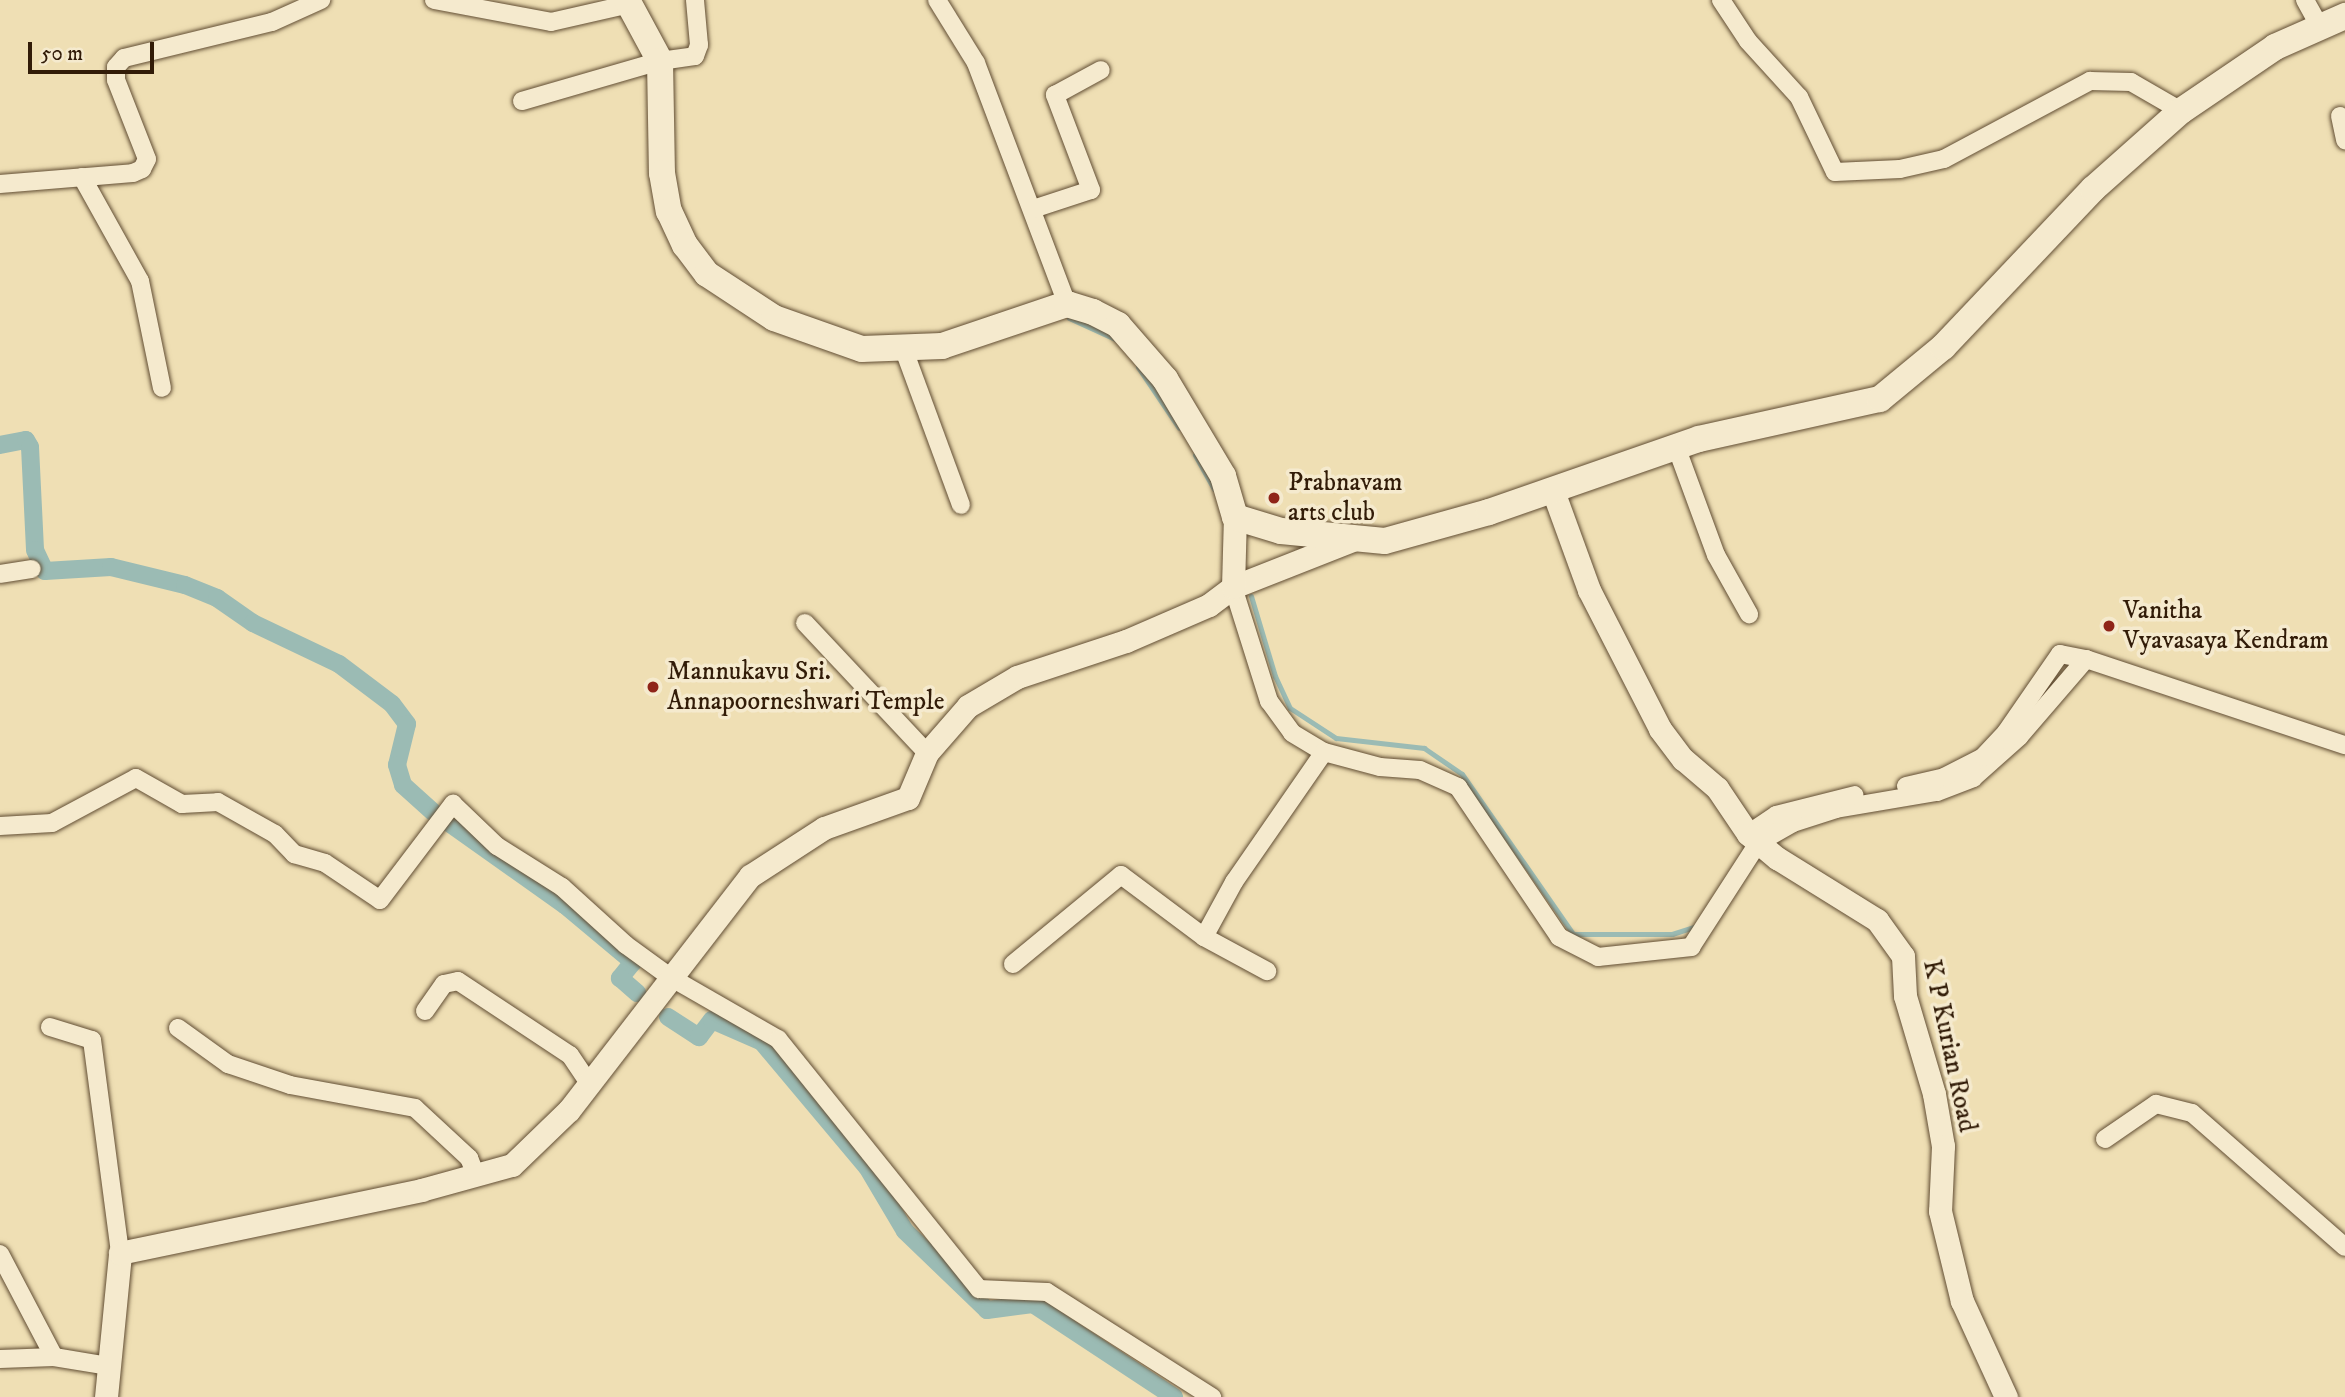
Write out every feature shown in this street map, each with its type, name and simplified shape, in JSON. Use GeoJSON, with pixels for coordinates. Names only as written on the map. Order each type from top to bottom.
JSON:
{"type":"FeatureCollection","features":[{"type":"Feature","properties":{"kind":"main road"},"geometry":{"type":"LineString","coordinates":[[629,2],[660,61],[662,173],[669,211],[685,245],[707,274],[774,318],[832,341],[862,349],[904,350],[942,346],[1067,304],[1118,325],[1166,379],[1223,476],[1235,517],[1281,531],[1385,541],[1553,491],[1699,439],[1880,399],[1943,347],[2094,189],[2181,111],[2276,47],[2345,16]]}},
{"type":"Feature","properties":{"kind":"street"},"geometry":{"type":"LineString","coordinates":[[0,184],[133,173],[147,159],[116,80],[116,67],[124,58],[272,22],[321,0]]}},
{"type":"Feature","properties":{"kind":"street"},"geometry":{"type":"LineString","coordinates":[[435,0],[551,22],[629,2]]}},
{"type":"Feature","properties":{"kind":"street"},"geometry":{"type":"LineString","coordinates":[[522,101],[660,61],[695,56],[699,45],[695,0]]}},
{"type":"Feature","properties":{"kind":"street"},"geometry":{"type":"LineString","coordinates":[[937,0],[976,63],[1067,304]]}},
{"type":"Feature","properties":{"kind":"street"},"geometry":{"type":"LineString","coordinates":[[1721,0],[1748,41],[1799,97],[1835,172],[1900,169],[1944,159],[2091,81],[2131,82],[2181,111]]}},
{"type":"Feature","properties":{"kind":"street"},"geometry":{"type":"LineString","coordinates":[[2305,0],[2320,27]]}},
{"type":"Feature","properties":{"kind":"street"},"geometry":{"type":"LineString","coordinates":[[1033,209],[1091,190],[1055,95],[1101,70]]}},
{"type":"Feature","properties":{"kind":"street"},"geometry":{"type":"LineString","coordinates":[[2340,116],[2345,140]]}},
{"type":"Feature","properties":{"kind":"street"},"geometry":{"type":"LineString","coordinates":[[82,177],[140,281],[162,388]]}},
{"type":"Feature","properties":{"kind":"street"},"geometry":{"type":"LineString","coordinates":[[904,350],[961,505]]}},
{"type":"Feature","properties":{"kind":"street"},"geometry":{"type":"LineString","coordinates":[[1677,449],[1712,545],[1749,614]]}},
{"type":"Feature","properties":{"kind":"street","name":"K P Kurian Road"},"geometry":{"type":"LineString","coordinates":[[1553,491],[1589,590],[1660,729],[1683,759],[1717,788],[1753,838],[1877,920],[1903,956],[1905,996],[1934,1094],[1943,1146],[1943,1224],[1962,1301],[2006,1397]]}},
{"type":"Feature","properties":{"kind":"street"},"geometry":{"type":"LineString","coordinates":[[1235,517],[1233,587],[1273,709],[1292,733],[1325,752],[1380,766],[1420,770],[1458,787],[1559,937],[1598,957],[1691,947],[1753,838],[1776,815],[1829,798],[1944,777],[1983,757],[2006,732],[2060,654],[2085,659],[2345,745]]}},
{"type":"Feature","properties":{"kind":"street"},"geometry":{"type":"LineString","coordinates":[[120,1252],[512,1165],[569,1110],[750,876],[824,828],[908,798],[927,753],[968,706],[1017,677],[1126,641],[1209,605],[1233,587],[1355,539]]}},
{"type":"Feature","properties":{"kind":"street"},"geometry":{"type":"LineString","coordinates":[[0,574],[32,569]]}},
{"type":"Feature","properties":{"kind":"street"},"geometry":{"type":"LineString","coordinates":[[804,623],[927,753]]}},
{"type":"Feature","properties":{"kind":"street"},"geometry":{"type":"LineString","coordinates":[[1204,937],[1234,882],[1325,752]]}},
{"type":"Feature","properties":{"kind":"street"},"geometry":{"type":"LineString","coordinates":[[0,826],[52,823],[136,778],[182,804],[218,802],[275,834],[294,854],[325,863],[380,900],[453,804],[497,846],[562,887],[666,982],[778,1039],[897,1182],[979,1289],[1047,1292],[1212,1397]]}},
{"type":"Feature","properties":{"kind":"street"},"geometry":{"type":"LineString","coordinates":[[1013,964],[1121,875],[1204,937],[1266,971]]}},
{"type":"Feature","properties":{"kind":"street"},"geometry":{"type":"LineString","coordinates":[[425,1011],[444,984],[458,981],[570,1055],[589,1083]]}},
{"type":"Feature","properties":{"kind":"street"},"geometry":{"type":"LineString","coordinates":[[50,1027],[92,1040],[120,1252],[107,1397]]}},
{"type":"Feature","properties":{"kind":"street"},"geometry":{"type":"LineString","coordinates":[[178,1028],[228,1064],[290,1085],[415,1108],[470,1158],[476,1175]]}},
{"type":"Feature","properties":{"kind":"street"},"geometry":{"type":"LineString","coordinates":[[2105,1139],[2156,1104],[2192,1113],[2345,1247]]}},
{"type":"Feature","properties":{"kind":"street"},"geometry":{"type":"LineString","coordinates":[[0,1254],[54,1357]]}},
{"type":"Feature","properties":{"kind":"street"},"geometry":{"type":"LineString","coordinates":[[0,1359],[54,1357],[109,1366]]}},
{"type":"Feature","properties":{"kind":"waterway"},"geometry":{"type":"LineString","coordinates":[[1069,318],[1117,340]]}},
{"type":"Feature","properties":{"kind":"waterway"},"geometry":{"type":"LineString","coordinates":[[1138,367],[1179,428]]}},
{"type":"Feature","properties":{"kind":"waterway"},"geometry":{"type":"LineString","coordinates":[[0,445],[26,440],[30,447],[35,550],[45,571],[111,567],[185,585],[217,598],[253,623],[339,664],[392,704],[407,724],[397,765],[403,785],[433,812]]}},
{"type":"Feature","properties":{"kind":"waterway"},"geometry":{"type":"LineString","coordinates":[[1195,455],[1214,489]]}},
{"type":"Feature","properties":{"kind":"waterway"},"geometry":{"type":"LineString","coordinates":[[1251,596],[1275,676],[1290,708],[1336,738],[1424,748],[1462,774],[1573,934],[1672,934],[1699,925]]}},
{"type":"Feature","properties":{"kind":"waterway"},"geometry":{"type":"LineString","coordinates":[[449,823],[565,905],[633,962],[620,978],[637,993]]}},
{"type":"Feature","properties":{"kind":"waterway"},"geometry":{"type":"LineString","coordinates":[[668,1017],[699,1037],[712,1020],[762,1042],[867,1167],[905,1231],[987,1310],[1033,1304],[1174,1397]]}},
{"type":"Feature","properties":{"kind":"place","name":"Prabnavam arts club"},"geometry":{"type":"Point","coordinates":[1274,498]}},
{"type":"Feature","properties":{"kind":"place","name":"Vanitha Vyavasaya Kendram"},"geometry":{"type":"Point","coordinates":[2109,626]}},
{"type":"Feature","properties":{"kind":"place","name":"Mannukavu Sri. Annapoorneshwari Temple"},"geometry":{"type":"Point","coordinates":[653,687]}}]}
